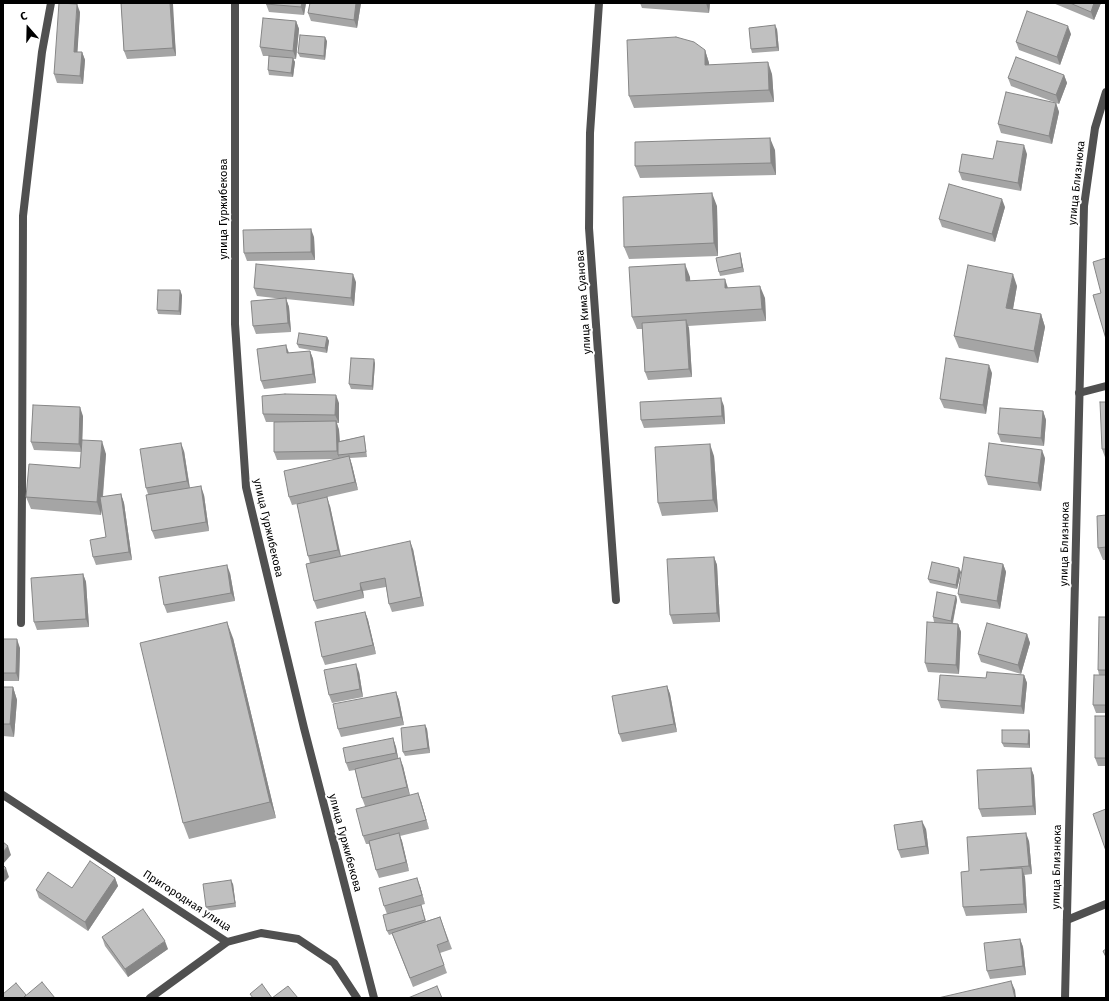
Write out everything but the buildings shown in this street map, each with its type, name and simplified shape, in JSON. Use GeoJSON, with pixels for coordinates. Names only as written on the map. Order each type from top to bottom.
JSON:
{"type":"FeatureCollection","features":[{"type":"Feature","properties":{"kind":"street"},"geometry":{"type":"LineString","coordinates":[[21,623],[23,216],[42,52],[52,3]]}},
{"type":"Feature","properties":{"kind":"street","name":"улица Гуржибекова"},"geometry":{"type":"LineString","coordinates":[[235,3],[235,324],[246,487],[304,728],[374,998]]}},
{"type":"Feature","properties":{"kind":"street","name":"улица Кима Суанова"},"geometry":{"type":"LineString","coordinates":[[599,3],[590,133],[590,228],[616,600]]}},
{"type":"Feature","properties":{"kind":"street","name":"улица Близнюка"},"geometry":{"type":"LineString","coordinates":[[1065,998],[1084,206],[1095,128],[1106,92]]}},
{"type":"Feature","properties":{"kind":"street"},"geometry":{"type":"LineString","coordinates":[[1079,392],[1106,386]]}},
{"type":"Feature","properties":{"kind":"street","name":"Пригородная улица"},"geometry":{"type":"LineString","coordinates":[[3,795],[227,942],[261,933],[298,939],[334,963],[357,998]]}},
{"type":"Feature","properties":{"kind":"street"},"geometry":{"type":"LineString","coordinates":[[1067,920],[1106,904]]}},
{"type":"Feature","properties":{"kind":"street"},"geometry":{"type":"LineString","coordinates":[[150,998],[227,942]]}}]}
